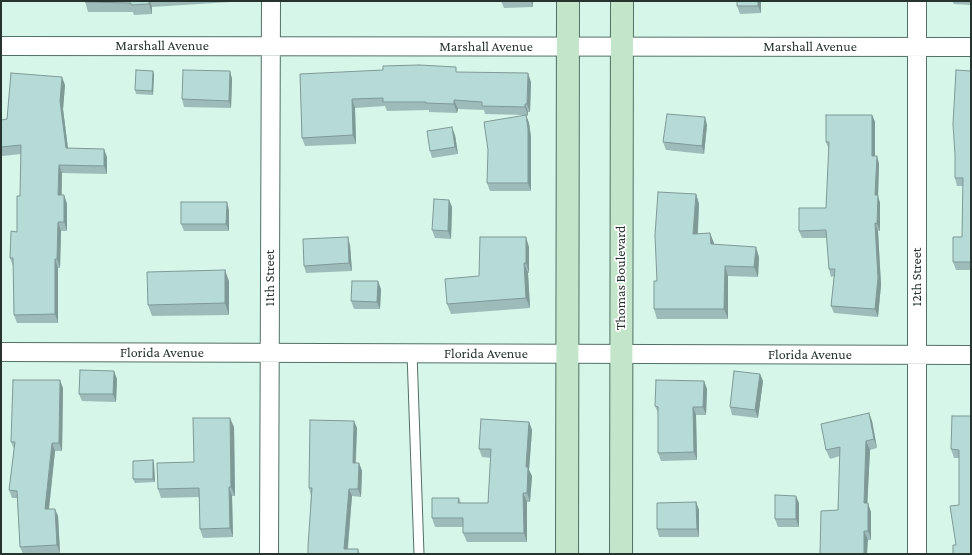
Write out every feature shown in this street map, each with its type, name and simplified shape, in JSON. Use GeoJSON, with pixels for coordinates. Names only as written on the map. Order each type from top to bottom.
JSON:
{"type":"FeatureCollection","features":[{"type":"Feature","properties":{"kind":"main road"},"geometry":{"type":"LineString","coordinates":[[567,554],[568,1]]}},
{"type":"Feature","properties":{"kind":"main road","name":"Thomas Boulevard"},"geometry":{"type":"LineString","coordinates":[[621,554],[622,1]]}},
{"type":"Feature","properties":{"kind":"street","name":"11th Street"},"geometry":{"type":"LineString","coordinates":[[269,554],[271,1]]}},
{"type":"Feature","properties":{"kind":"street","name":"12th Street"},"geometry":{"type":"LineString","coordinates":[[917,1],[917,554]]}},
{"type":"Feature","properties":{"kind":"street","name":"Marshall Avenue"},"geometry":{"type":"LineString","coordinates":[[1,46],[971,47]]}},
{"type":"Feature","properties":{"kind":"street","name":"Florida Avenue"},"geometry":{"type":"LineString","coordinates":[[1,352],[971,355]]}},
{"type":"Feature","properties":{"kind":"lane"},"geometry":{"type":"LineString","coordinates":[[412,354],[419,554]]}},
{"type":"Feature","properties":{"kind":"building"},"geometry":{"type":"Polygon","coordinates":[[[85,1],[149,1],[149,4],[131,5],[131,3],[85,1]]]}},
{"type":"Feature","properties":{"kind":"building"},"geometry":{"type":"Polygon","coordinates":[[[737,1],[758,1],[758,6],[737,6],[737,1]]]}},
{"type":"Feature","properties":{"kind":"building"},"geometry":{"type":"Polygon","coordinates":[[[419,65],[456,67],[456,72],[528,73],[527,104],[525,104],[525,107],[482,106],[482,102],[454,100],[454,104],[426,102],[383,102],[383,98],[352,99],[353,135],[302,138],[300,74],[383,70],[383,66],[419,65]]]}},
{"type":"Feature","properties":{"kind":"building"},"geometry":{"type":"Polygon","coordinates":[[[136,70],[153,71],[152,91],[135,90],[136,70]]]}},
{"type":"Feature","properties":{"kind":"building"},"geometry":{"type":"Polygon","coordinates":[[[183,70],[230,71],[229,101],[182,99],[183,70]]]}},
{"type":"Feature","properties":{"kind":"building"},"geometry":{"type":"Polygon","coordinates":[[[956,70],[971,71],[971,262],[953,262],[953,237],[962,237],[963,178],[955,178],[953,124],[956,70]]]}},
{"type":"Feature","properties":{"kind":"building"},"geometry":{"type":"Polygon","coordinates":[[[11,73],[62,77],[60,101],[66,148],[104,149],[104,166],[59,165],[58,195],[64,195],[64,222],[58,222],[57,259],[55,259],[55,314],[14,315],[13,258],[10,258],[11,231],[17,232],[17,196],[20,196],[21,145],[1,147],[1,120],[7,119],[11,73]]]}},
{"type":"Feature","properties":{"kind":"building"},"geometry":{"type":"Polygon","coordinates":[[[667,114],[705,117],[702,146],[663,142],[667,114]]]}},
{"type":"Feature","properties":{"kind":"building"},"geometry":{"type":"Polygon","coordinates":[[[526,115],[528,129],[528,183],[487,183],[488,150],[484,122],[526,115]]]}},
{"type":"Feature","properties":{"kind":"building"},"geometry":{"type":"Polygon","coordinates":[[[826,115],[872,115],[872,156],[877,156],[875,195],[878,195],[877,224],[875,223],[878,278],[875,309],[831,306],[835,269],[829,269],[826,230],[799,231],[799,208],[826,208],[829,142],[826,142],[826,115]]]}},
{"type":"Feature","properties":{"kind":"building"},"geometry":{"type":"Polygon","coordinates":[[[452,127],[455,147],[430,151],[427,131],[452,127]]]}},
{"type":"Feature","properties":{"kind":"building"},"geometry":{"type":"Polygon","coordinates":[[[658,192],[696,194],[693,234],[710,233],[711,244],[756,247],[754,267],[725,266],[724,309],[654,309],[654,281],[657,281],[655,235],[658,192]]]}},
{"type":"Feature","properties":{"kind":"building"},"geometry":{"type":"Polygon","coordinates":[[[434,199],[449,200],[448,231],[432,230],[434,199]]]}},
{"type":"Feature","properties":{"kind":"building"},"geometry":{"type":"Polygon","coordinates":[[[181,202],[227,202],[226,224],[181,224],[181,202]]]}},
{"type":"Feature","properties":{"kind":"building"},"geometry":{"type":"Polygon","coordinates":[[[348,237],[349,263],[304,266],[303,239],[348,237]]]}},
{"type":"Feature","properties":{"kind":"building"},"geometry":{"type":"Polygon","coordinates":[[[480,237],[526,237],[526,263],[524,263],[526,298],[447,304],[445,279],[479,276],[480,237]]]}},
{"type":"Feature","properties":{"kind":"building"},"geometry":{"type":"Polygon","coordinates":[[[225,270],[225,303],[148,305],[147,272],[225,270]]]}},
{"type":"Feature","properties":{"kind":"building"},"geometry":{"type":"Polygon","coordinates":[[[352,281],[378,281],[377,302],[351,301],[352,281]]]}},
{"type":"Feature","properties":{"kind":"building"},"geometry":{"type":"Polygon","coordinates":[[[80,370],[114,371],[113,394],[79,394],[80,370]]]}},
{"type":"Feature","properties":{"kind":"building"},"geometry":{"type":"Polygon","coordinates":[[[734,371],[760,374],[755,410],[730,407],[734,371]]]}},
{"type":"Feature","properties":{"kind":"building"},"geometry":{"type":"Polygon","coordinates":[[[13,380],[60,380],[59,443],[52,443],[45,509],[55,509],[57,545],[20,547],[17,491],[9,490],[15,442],[11,442],[13,380]]]}},
{"type":"Feature","properties":{"kind":"building"},"geometry":{"type":"Polygon","coordinates":[[[656,380],[704,381],[703,407],[693,407],[694,452],[658,453],[658,407],[655,406],[656,380]]]}},
{"type":"Feature","properties":{"kind":"building"},"geometry":{"type":"Polygon","coordinates":[[[869,413],[874,439],[866,441],[864,503],[868,503],[868,531],[864,531],[864,554],[820,554],[821,511],[838,510],[840,447],[826,450],[821,424],[869,413]]]}},
{"type":"Feature","properties":{"kind":"building"},"geometry":{"type":"Polygon","coordinates":[[[952,416],[971,416],[971,554],[953,554],[953,545],[956,545],[950,506],[959,505],[959,450],[951,449],[952,416]]]}},
{"type":"Feature","properties":{"kind":"building"},"geometry":{"type":"Polygon","coordinates":[[[193,418],[230,418],[230,528],[200,529],[199,488],[158,489],[157,463],[194,462],[193,418]]]}},
{"type":"Feature","properties":{"kind":"building"},"geometry":{"type":"Polygon","coordinates":[[[481,419],[529,422],[526,467],[528,467],[527,493],[523,493],[524,533],[463,533],[463,518],[432,518],[432,498],[459,498],[458,503],[488,503],[491,449],[479,449],[481,419]]]}},
{"type":"Feature","properties":{"kind":"building"},"geometry":{"type":"Polygon","coordinates":[[[310,420],[354,421],[353,463],[359,463],[358,489],[349,489],[344,549],[358,549],[358,554],[308,554],[312,488],[309,488],[310,420]]]}},
{"type":"Feature","properties":{"kind":"building"},"geometry":{"type":"Polygon","coordinates":[[[153,460],[153,479],[133,479],[133,461],[153,460]]]}},
{"type":"Feature","properties":{"kind":"building"},"geometry":{"type":"Polygon","coordinates":[[[775,495],[796,496],[796,519],[775,519],[775,495]]]}},
{"type":"Feature","properties":{"kind":"building"},"geometry":{"type":"Polygon","coordinates":[[[696,502],[697,529],[657,529],[657,503],[696,502]]]}}]}
